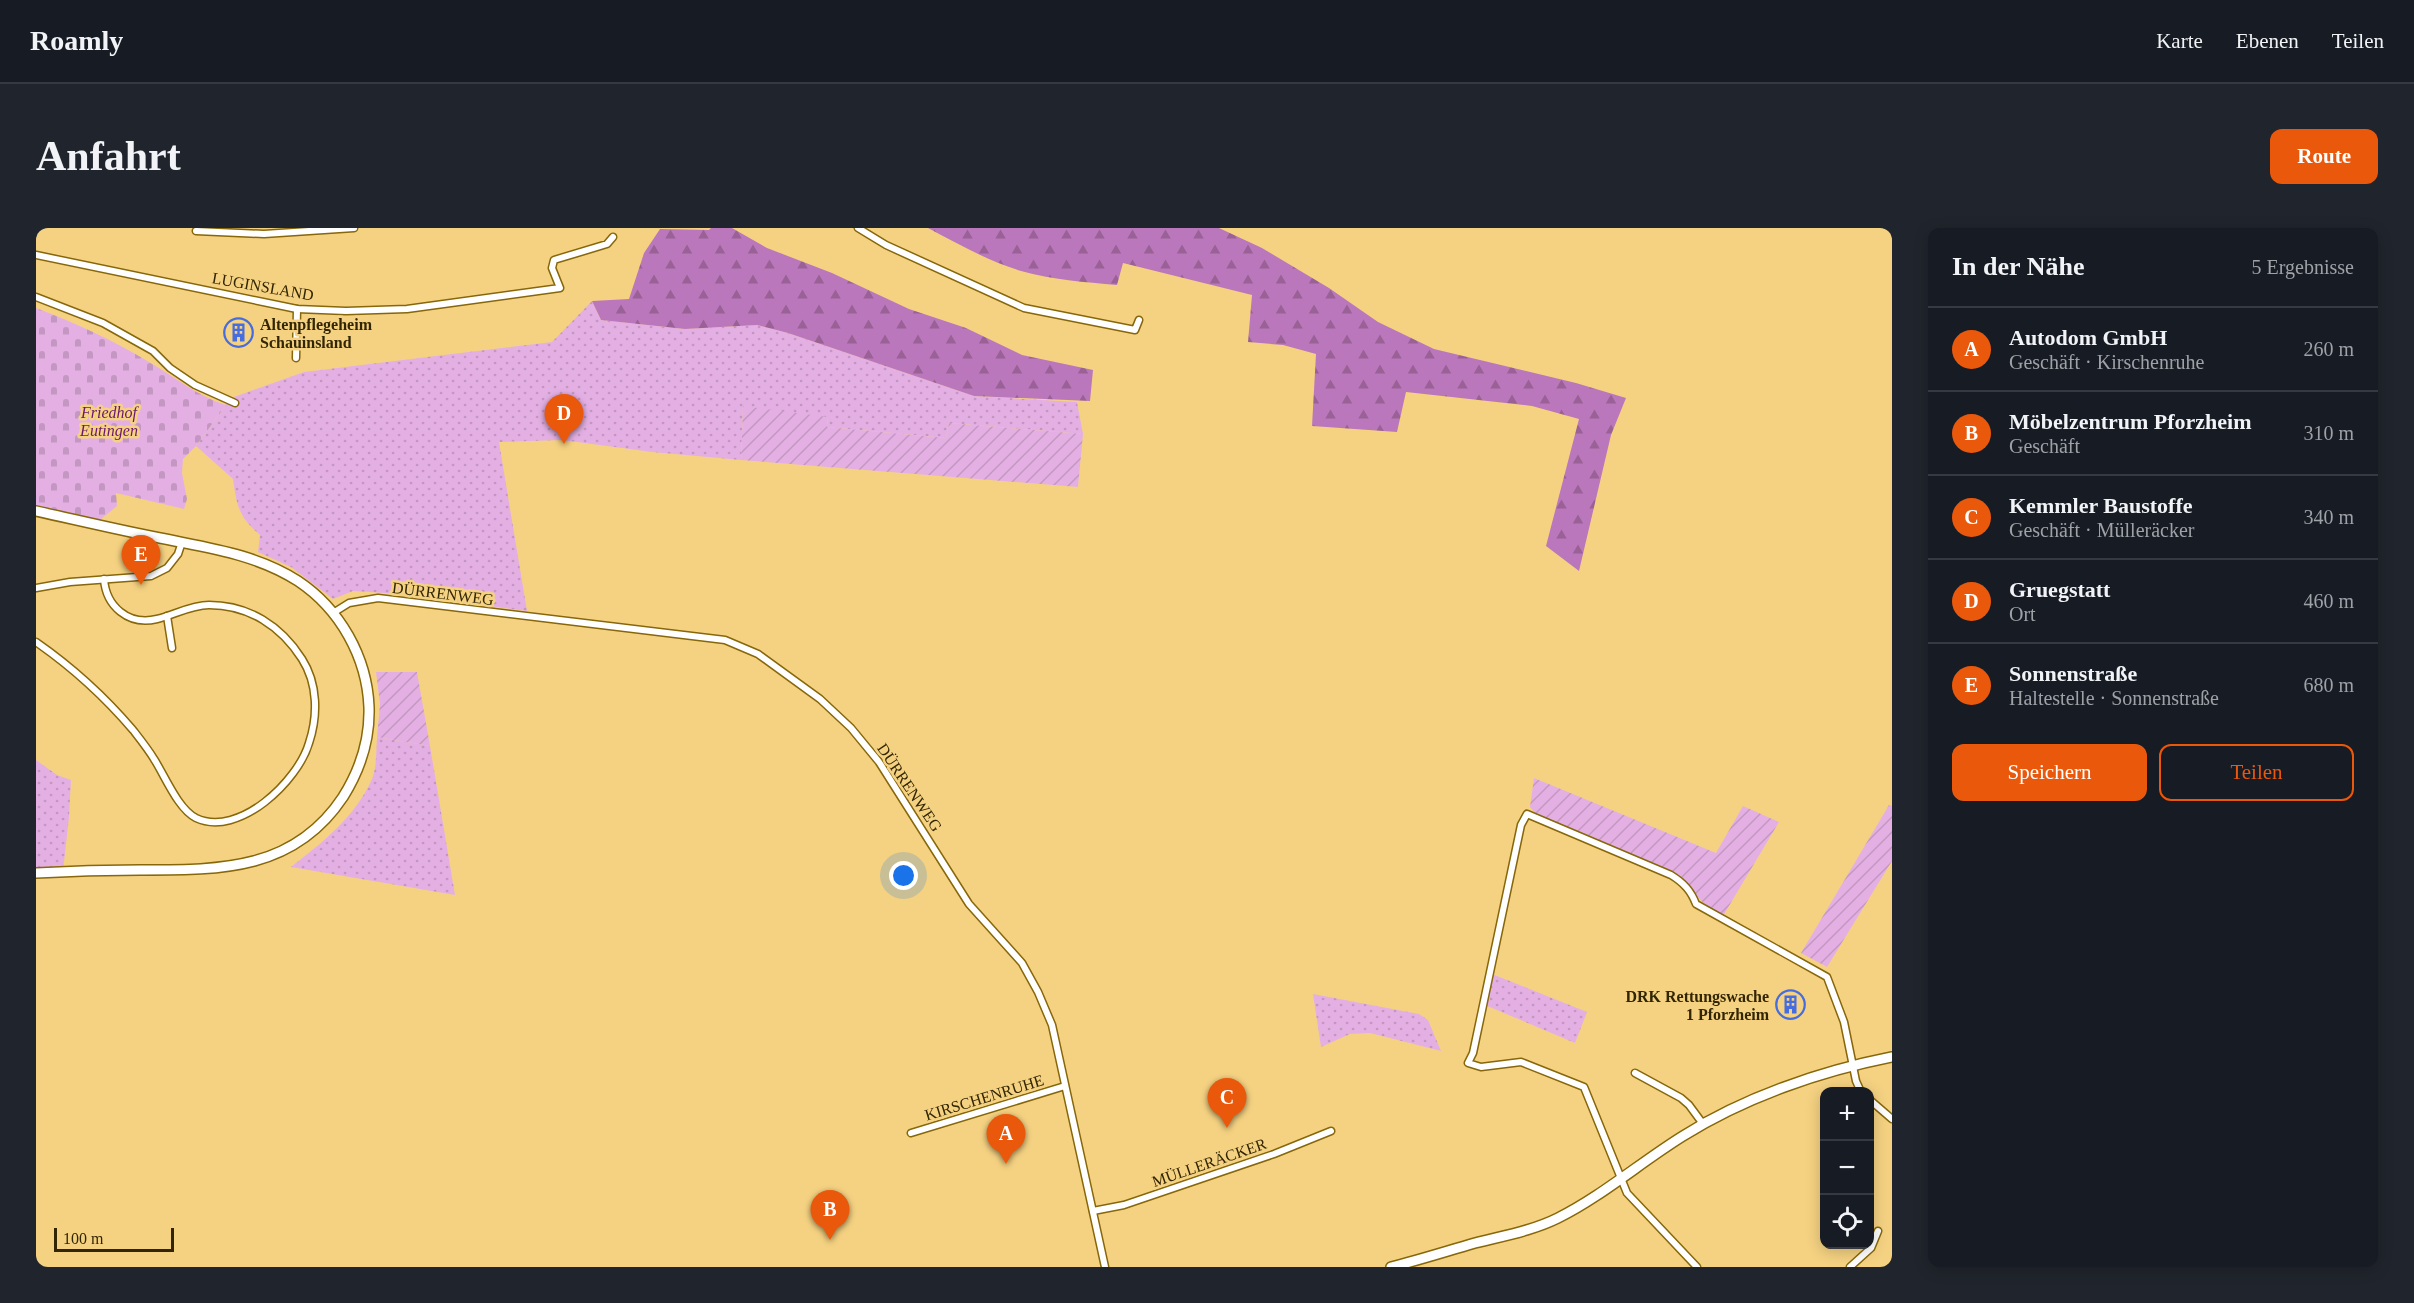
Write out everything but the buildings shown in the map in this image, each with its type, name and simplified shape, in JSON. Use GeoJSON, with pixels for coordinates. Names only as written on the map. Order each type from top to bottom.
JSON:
{"type":"FeatureCollection","features":[{"type":"Feature","properties":{"kind":"street"},"geometry":{"type":"LineString","coordinates":[[196,231],[264,234],[354,228]]}},
{"type":"Feature","properties":{"kind":"street"},"geometry":{"type":"LineString","coordinates":[[858,228],[886,245],[1024,308],[1135,330],[1138,320]]}},
{"type":"Feature","properties":{"kind":"street","name":"LUGINSLAND"},"geometry":{"type":"LineString","coordinates":[[36,255],[297,309],[346,311],[407,309],[560,288],[552,268],[554,260],[607,244],[613,237]]}},
{"type":"Feature","properties":{"kind":"street"},"geometry":{"type":"LineString","coordinates":[[36,297],[103,323],[153,351],[170,368],[195,385],[235,403]]}},
{"type":"Feature","properties":{"kind":"street"},"geometry":{"type":"LineString","coordinates":[[296,358],[297,309]]}},
{"type":"Feature","properties":{"kind":"street"},"geometry":{"type":"LineString","coordinates":[[36,511],[237,555],[278,570],[316,595],[333,613],[353,645],[364,671],[368,688],[368,731],[357,772],[323,823],[309,835],[273,856],[226,868],[36,873]]}},
{"type":"Feature","properties":{"kind":"street"},"geometry":{"type":"LineString","coordinates":[[36,588],[104,579],[142,577],[160,573],[173,562],[182,542]]}},
{"type":"Feature","properties":{"kind":"street"},"geometry":{"type":"LineString","coordinates":[[36,642],[82,677],[112,705],[154,759],[188,812],[195,817],[212,821],[238,816],[272,797],[287,783],[300,765],[313,730],[315,712],[312,680],[306,665],[286,638],[260,617],[234,608],[198,606],[154,620],[141,619],[118,611],[110,603],[105,591],[104,579]]}},
{"type":"Feature","properties":{"kind":"street","name":"DÜRRENWEG"},"geometry":{"type":"LineString","coordinates":[[333,613],[349,603],[378,598],[725,640],[758,654],[820,699],[850,728],[879,762],[969,904],[1010,949],[1037,990],[1052,1025],[1105,1267]]}},
{"type":"Feature","properties":{"kind":"street"},"geometry":{"type":"LineString","coordinates":[[167,616],[172,648]]}},
{"type":"Feature","properties":{"kind":"street"},"geometry":{"type":"LineString","coordinates":[[1697,1267],[1627,1193],[1584,1087],[1521,1062],[1480,1067],[1468,1063],[1473,1053],[1521,825],[1527,814],[1671,875],[1686,887],[1696,904],[1827,977],[1844,1022],[1859,1087]]}},
{"type":"Feature","properties":{"kind":"street"},"geometry":{"type":"LineString","coordinates":[[1395,1267],[1532,1229],[1555,1220],[1703,1124],[1760,1098],[1853,1066],[1892,1057]]}},
{"type":"Feature","properties":{"kind":"street"},"geometry":{"type":"LineString","coordinates":[[1635,1073],[1681,1098],[1703,1124]]}},
{"type":"Feature","properties":{"kind":"street","name":"KIRSCHENRUHE"},"geometry":{"type":"LineString","coordinates":[[911,1133],[1065,1086]]}},
{"type":"Feature","properties":{"kind":"street"},"geometry":{"type":"LineString","coordinates":[[1874,1104],[1892,1119]]}},
{"type":"Feature","properties":{"kind":"street","name":"MÜLLERÄCKER"},"geometry":{"type":"LineString","coordinates":[[1093,1211],[1124,1205],[1274,1154],[1331,1131]]}},
{"type":"Feature","properties":{"kind":"street"},"geometry":{"type":"LineString","coordinates":[[1850,1267],[1871,1248],[1878,1231]]}},
{"type":"Feature","properties":{"kind":"green space"},"geometry":{"type":"Polygon","coordinates":[[[711,228],[732,228],[767,248],[832,273],[909,309],[966,328],[1022,355],[1093,370],[1090,401],[974,396],[788,333],[757,325],[685,329],[601,320],[592,301],[629,299],[644,253],[660,229],[709,230],[711,228]]]}},
{"type":"Feature","properties":{"kind":"green space"},"geometry":{"type":"Polygon","coordinates":[[[928,228],[1219,228],[1262,248],[1329,288],[1378,322],[1434,349],[1576,383],[1626,398],[1611,435],[1579,571],[1546,546],[1579,419],[1532,406],[1406,392],[1397,432],[1312,426],[1316,354],[1283,345],[1248,342],[1252,295],[1123,263],[1117,285],[1045,277],[1021,271],[973,252],[928,228]]]}},
{"type":"Feature","properties":{"kind":"green space"},"geometry":{"type":"Polygon","coordinates":[[[592,301],[601,320],[685,329],[757,325],[788,333],[974,396],[1077,402],[1083,434],[949,423],[946,438],[827,427],[828,418],[743,407],[741,460],[652,452],[562,440],[499,442],[527,611],[401,594],[353,591],[333,599],[291,567],[258,552],[260,535],[247,523],[240,511],[233,479],[196,446],[231,398],[304,372],[552,342],[592,301]]]}},
{"type":"Feature","properties":{"kind":"green space","name":"Friedhof Eutingen"},"geometry":{"type":"Polygon","coordinates":[[[36,308],[108,339],[196,391],[226,405],[196,446],[183,459],[182,473],[187,499],[184,509],[116,493],[117,506],[95,524],[36,511],[36,308]]]}},
{"type":"Feature","properties":{"kind":"green space"},"geometry":{"type":"Polygon","coordinates":[[[743,406],[828,417],[827,427],[946,438],[949,423],[1083,434],[1078,487],[741,460],[743,406]]]}},
{"type":"Feature","properties":{"kind":"green space"},"geometry":{"type":"Polygon","coordinates":[[[376,672],[417,672],[430,746],[377,737],[380,704],[376,672]]]}},
{"type":"Feature","properties":{"kind":"green space"},"geometry":{"type":"Polygon","coordinates":[[[377,737],[430,746],[455,895],[291,867],[337,828],[365,793],[374,774],[377,737]]]}},
{"type":"Feature","properties":{"kind":"green space"},"geometry":{"type":"Polygon","coordinates":[[[36,760],[57,775],[71,780],[63,871],[36,873],[36,760]]]}},
{"type":"Feature","properties":{"kind":"green space"},"geometry":{"type":"Polygon","coordinates":[[[1534,778],[1716,853],[1743,806],[1779,822],[1723,916],[1706,906],[1681,879],[1539,818],[1530,807],[1534,778]]]}},
{"type":"Feature","properties":{"kind":"green space"},"geometry":{"type":"Polygon","coordinates":[[[1889,805],[1892,806],[1892,861],[1827,967],[1801,953],[1889,805]]]}},
{"type":"Feature","properties":{"kind":"green space"},"geometry":{"type":"Polygon","coordinates":[[[1492,974],[1587,1012],[1575,1043],[1485,1005],[1492,974]]]}},
{"type":"Feature","properties":{"kind":"green space"},"geometry":{"type":"Polygon","coordinates":[[[1313,994],[1419,1014],[1428,1020],[1441,1051],[1370,1033],[1350,1034],[1321,1047],[1313,994]]]}},
{"type":"Feature","properties":{"kind":"place","name":"Altenpflegeheim Schauinsland"},"geometry":{"type":"Point","coordinates":[239,333]}},
{"type":"Feature","properties":{"kind":"place","name":"Gruegstatt"},"geometry":{"type":"Point","coordinates":[564,444]}},
{"type":"Feature","properties":{"kind":"place","name":"Sonnenstraße"},"geometry":{"type":"Point","coordinates":[141,585]}},
{"type":"Feature","properties":{"kind":"place","name":"DRK Rettungswache 1 Pforzheim"},"geometry":{"type":"Point","coordinates":[1790,1005]}},
{"type":"Feature","properties":{"kind":"place","name":"Kemmler Baustoffe"},"geometry":{"type":"Point","coordinates":[1227,1128]}},
{"type":"Feature","properties":{"kind":"place","name":"Autodom GmbH"},"geometry":{"type":"Point","coordinates":[1006,1164]}},
{"type":"Feature","properties":{"kind":"place","name":"Möbelzentrum Pforzheim"},"geometry":{"type":"Point","coordinates":[830,1240]}}]}
